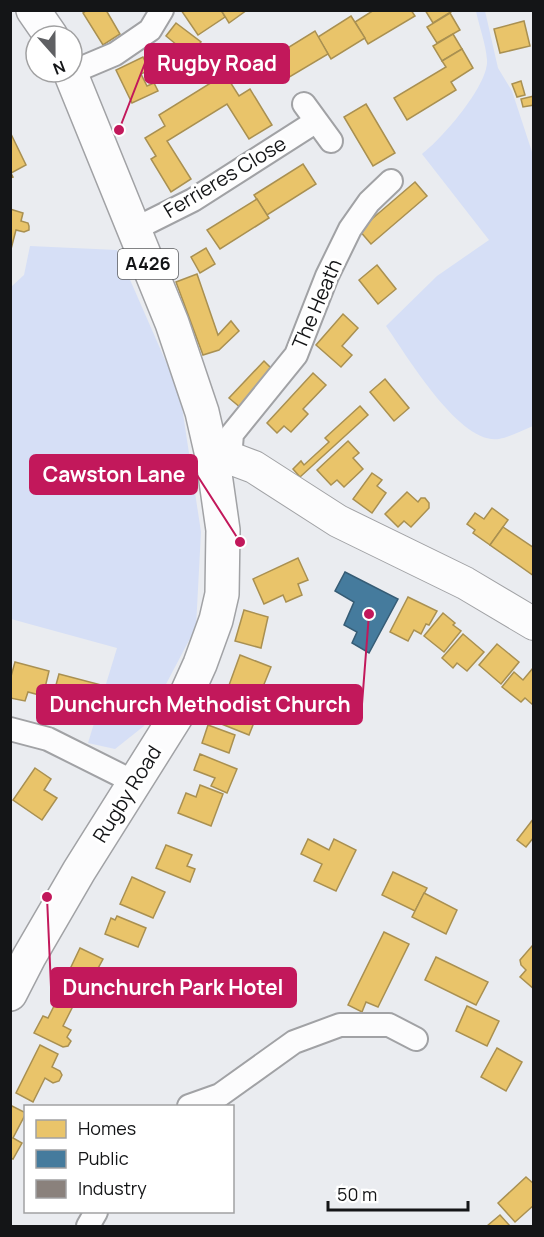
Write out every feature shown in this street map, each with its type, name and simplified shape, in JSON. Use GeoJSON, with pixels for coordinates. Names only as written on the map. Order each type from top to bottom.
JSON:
{"type":"FeatureCollection","features":[{"type":"Feature","properties":{"kind":"main road"},"geometry":{"type":"LineString","coordinates":[[33,10],[43,24]]}},
{"type":"Feature","properties":{"kind":"main road","name":"Rugby Road"},"geometry":{"type":"LineString","coordinates":[[10,994],[40,938],[177,715],[200,664],[216,620],[222,594],[222,459],[202,412],[172,323],[75,84]]}},
{"type":"Feature","properties":{"kind":"street"},"geometry":{"type":"LineString","coordinates":[[84,66],[115,54],[150,30],[162,10]]}},
{"type":"Feature","properties":{"kind":"street","name":"Ferrieres Close"},"geometry":{"type":"LineString","coordinates":[[134,230],[193,200],[310,113],[331,141]]}},
{"type":"Feature","properties":{"kind":"street","name":"The Heath"},"geometry":{"type":"LineString","coordinates":[[222,459],[232,434],[296,355],[327,276],[350,229],[369,202],[391,182]]}},
{"type":"Feature","properties":{"kind":"street"},"geometry":{"type":"LineString","coordinates":[[222,459],[254,467],[338,522],[465,583],[534,624]]}},
{"type":"Feature","properties":{"kind":"street"},"geometry":{"type":"LineString","coordinates":[[10,729],[48,739],[134,782]]}},
{"type":"Feature","properties":{"kind":"street"},"geometry":{"type":"LineString","coordinates":[[194,1105],[220,1095],[294,1042],[340,1024],[389,1025],[416,1039]]}},
{"type":"Feature","properties":{"kind":"street"},"geometry":{"type":"LineString","coordinates":[[88,1227],[95,1213]]}},
{"type":"Feature","properties":{"kind":"shaded area"},"geometry":{"type":"Polygon","coordinates":[[[476,11],[485,11],[498,68],[512,91],[533,155],[533,426],[499,439],[483,437],[467,428],[451,413],[420,376],[386,326],[437,276],[489,240],[422,154],[462,111],[486,71],[484,41],[476,11]]]}},
{"type":"Feature","properties":{"kind":"shaded area"},"geometry":{"type":"Polygon","coordinates":[[[30,246],[117,250],[180,394],[201,532],[196,627],[144,726],[115,749],[88,743],[117,648],[11,619],[11,287],[24,275],[30,246]]]}},
{"type":"Feature","properties":{"kind":"building: Homes"},"geometry":{"type":"Polygon","coordinates":[[[87,10],[106,10],[120,34],[103,45],[83,13],[87,10]]]}},
{"type":"Feature","properties":{"kind":"building: Homes"},"geometry":{"type":"Polygon","coordinates":[[[181,10],[221,10],[225,17],[198,35],[181,10]]]}},
{"type":"Feature","properties":{"kind":"building: Homes"},"geometry":{"type":"Polygon","coordinates":[[[221,10],[247,10],[229,23],[221,10]]]}},
{"type":"Feature","properties":{"kind":"building: Homes"},"geometry":{"type":"Polygon","coordinates":[[[374,10],[411,10],[415,16],[368,44],[355,22],[374,10]]]}},
{"type":"Feature","properties":{"kind":"building: Homes"},"geometry":{"type":"Polygon","coordinates":[[[425,10],[454,10],[433,23],[425,10]]]}},
{"type":"Feature","properties":{"kind":"building: Homes"},"geometry":{"type":"Polygon","coordinates":[[[450,13],[460,30],[437,43],[427,27],[450,13]]]}},
{"type":"Feature","properties":{"kind":"building: Homes"},"geometry":{"type":"Polygon","coordinates":[[[351,16],[365,38],[331,59],[318,37],[351,16]]]}},
{"type":"Feature","properties":{"kind":"building: Homes"},"geometry":{"type":"Polygon","coordinates":[[[524,21],[530,46],[500,53],[494,29],[524,21]]]}},
{"type":"Feature","properties":{"kind":"building: Homes"},"geometry":{"type":"Polygon","coordinates":[[[176,23],[201,42],[197,47],[201,51],[194,59],[166,36],[176,23]]]}},
{"type":"Feature","properties":{"kind":"building: Homes"},"geometry":{"type":"Polygon","coordinates":[[[315,31],[328,54],[281,82],[268,60],[315,31]]]}},
{"type":"Feature","properties":{"kind":"building: Homes"},"geometry":{"type":"Polygon","coordinates":[[[453,34],[462,49],[442,61],[433,46],[453,34]]]}},
{"type":"Feature","properties":{"kind":"building: Homes"},"geometry":{"type":"Polygon","coordinates":[[[462,49],[473,68],[451,82],[456,90],[407,120],[394,98],[446,67],[442,61],[462,49]]]}},
{"type":"Feature","properties":{"kind":"building: Homes"},"geometry":{"type":"Polygon","coordinates":[[[143,57],[149,70],[141,74],[147,86],[154,83],[158,91],[132,103],[116,70],[143,57]]]}},
{"type":"Feature","properties":{"kind":"building: Homes"},"geometry":{"type":"Polygon","coordinates":[[[225,74],[239,96],[250,89],[272,125],[249,139],[227,104],[167,141],[191,179],[171,192],[151,159],[156,156],[145,138],[165,126],[159,115],[225,74]]]}},
{"type":"Feature","properties":{"kind":"building: Homes"},"geometry":{"type":"Polygon","coordinates":[[[521,81],[525,95],[517,97],[512,84],[521,81]]]}},
{"type":"Feature","properties":{"kind":"building: Homes"},"geometry":{"type":"Polygon","coordinates":[[[534,96],[534,105],[523,107],[521,99],[534,96]]]}},
{"type":"Feature","properties":{"kind":"building: Homes"},"geometry":{"type":"Polygon","coordinates":[[[366,104],[395,153],[373,166],[344,117],[366,104]]]}},
{"type":"Feature","properties":{"kind":"building: Homes"},"geometry":{"type":"Polygon","coordinates":[[[120,125],[124,132],[118,135],[114,128],[120,125]]]}},
{"type":"Feature","properties":{"kind":"building: Homes"},"geometry":{"type":"Polygon","coordinates":[[[11,134],[26,165],[11,173],[13,177],[10,178],[11,134]]]}},
{"type":"Feature","properties":{"kind":"building: Homes"},"geometry":{"type":"Polygon","coordinates":[[[303,164],[316,184],[267,215],[254,195],[303,164]]]}},
{"type":"Feature","properties":{"kind":"building: Homes"},"geometry":{"type":"Polygon","coordinates":[[[415,182],[427,196],[371,244],[359,230],[415,182]]]}},
{"type":"Feature","properties":{"kind":"building: Homes"},"geometry":{"type":"Polygon","coordinates":[[[257,199],[269,218],[220,249],[207,230],[257,199]]]}},
{"type":"Feature","properties":{"kind":"building: Homes"},"geometry":{"type":"Polygon","coordinates":[[[10,209],[23,213],[21,221],[28,223],[29,226],[29,230],[24,232],[16,230],[11,249],[10,209]]]}},
{"type":"Feature","properties":{"kind":"building: Homes"},"geometry":{"type":"Polygon","coordinates":[[[206,248],[215,264],[200,273],[191,257],[206,248]]]}},
{"type":"Feature","properties":{"kind":"building: Homes"},"geometry":{"type":"Polygon","coordinates":[[[377,265],[396,289],[378,304],[359,280],[377,265]]]}},
{"type":"Feature","properties":{"kind":"building: Homes"},"geometry":{"type":"Polygon","coordinates":[[[197,274],[218,335],[231,321],[239,331],[219,350],[203,355],[176,282],[197,274]]]}},
{"type":"Feature","properties":{"kind":"building: Homes"},"geometry":{"type":"Polygon","coordinates":[[[343,314],[358,328],[342,346],[352,355],[341,367],[316,345],[343,314]]]}},
{"type":"Feature","properties":{"kind":"building: Homes"},"geometry":{"type":"Polygon","coordinates":[[[264,361],[275,372],[241,408],[229,398],[264,361]]]}},
{"type":"Feature","properties":{"kind":"building: Homes"},"geometry":{"type":"Polygon","coordinates":[[[313,373],[326,385],[303,409],[308,414],[291,432],[284,426],[277,433],[267,423],[313,373]]]}},
{"type":"Feature","properties":{"kind":"building: Homes"},"geometry":{"type":"Polygon","coordinates":[[[385,379],[409,408],[394,421],[370,392],[385,379]]]}},
{"type":"Feature","properties":{"kind":"building: Homes"},"geometry":{"type":"Polygon","coordinates":[[[360,406],[368,415],[300,477],[293,469],[301,461],[304,465],[329,442],[325,438],[360,406]]]}},
{"type":"Feature","properties":{"kind":"building: Homes"},"geometry":{"type":"Polygon","coordinates":[[[348,441],[359,453],[353,458],[363,469],[344,487],[337,480],[331,485],[317,470],[348,441]]]}},
{"type":"Feature","properties":{"kind":"building: Homes"},"geometry":{"type":"Polygon","coordinates":[[[372,473],[382,480],[377,486],[386,493],[372,513],[353,499],[372,473]]]}},
{"type":"Feature","properties":{"kind":"building: Homes"},"geometry":{"type":"Polygon","coordinates":[[[407,492],[418,502],[421,498],[425,498],[429,503],[429,508],[411,527],[404,521],[398,527],[385,514],[407,492]]]}},
{"type":"Feature","properties":{"kind":"building: Homes"},"geometry":{"type":"Polygon","coordinates":[[[492,508],[508,520],[490,545],[473,533],[475,530],[467,524],[475,513],[484,519],[492,508]]]}},
{"type":"Feature","properties":{"kind":"building: Homes"},"geometry":{"type":"Polygon","coordinates":[[[503,527],[534,548],[534,576],[490,545],[503,527]]]}},
{"type":"Feature","properties":{"kind":"building: Homes"},"geometry":{"type":"Polygon","coordinates":[[[298,558],[308,580],[298,584],[302,595],[286,602],[283,595],[264,604],[253,579],[298,558]]]}},
{"type":"Feature","properties":{"kind":"building: Homes"},"geometry":{"type":"Polygon","coordinates":[[[408,597],[437,611],[421,634],[414,630],[408,641],[390,632],[408,597]]]}},
{"type":"Feature","properties":{"kind":"building: Homes"},"geometry":{"type":"Polygon","coordinates":[[[244,610],[268,617],[261,648],[235,641],[244,610]]]}},
{"type":"Feature","properties":{"kind":"building: Homes"},"geometry":{"type":"Polygon","coordinates":[[[443,613],[461,631],[444,652],[424,636],[443,613]]]}},
{"type":"Feature","properties":{"kind":"building: Homes"},"geometry":{"type":"Polygon","coordinates":[[[463,634],[484,652],[467,671],[457,663],[453,668],[442,658],[463,634]]]}},
{"type":"Feature","properties":{"kind":"building: Homes"},"geometry":{"type":"Polygon","coordinates":[[[497,644],[519,662],[501,684],[479,665],[497,644]]]}},
{"type":"Feature","properties":{"kind":"building: Homes"},"geometry":{"type":"Polygon","coordinates":[[[240,655],[271,667],[258,699],[228,688],[240,655]]]}},
{"type":"Feature","properties":{"kind":"building: Homes"},"geometry":{"type":"Polygon","coordinates":[[[15,662],[49,671],[43,696],[28,692],[25,701],[10,698],[10,680],[15,662]]]}},
{"type":"Feature","properties":{"kind":"building: Homes"},"geometry":{"type":"Polygon","coordinates":[[[533,668],[533,705],[525,698],[521,702],[502,687],[514,672],[523,680],[533,668]]]}},
{"type":"Feature","properties":{"kind":"building: Homes"},"geometry":{"type":"Polygon","coordinates":[[[59,674],[105,686],[100,708],[53,696],[59,674]]]}},
{"type":"Feature","properties":{"kind":"building: Homes"},"geometry":{"type":"Polygon","coordinates":[[[223,696],[259,710],[249,735],[214,721],[223,696]]]}},
{"type":"Feature","properties":{"kind":"building: Homes"},"geometry":{"type":"Polygon","coordinates":[[[208,725],[235,735],[229,753],[202,743],[208,725]]]}},
{"type":"Feature","properties":{"kind":"building: Homes"},"geometry":{"type":"Polygon","coordinates":[[[200,754],[237,769],[227,793],[211,786],[215,778],[194,770],[200,754]]]}},
{"type":"Feature","properties":{"kind":"building: Homes"},"geometry":{"type":"Polygon","coordinates":[[[35,768],[51,779],[44,790],[57,798],[42,820],[13,800],[35,768]]]}},
{"type":"Feature","properties":{"kind":"building: Homes"},"geometry":{"type":"Polygon","coordinates":[[[200,785],[223,794],[211,826],[178,813],[186,793],[196,797],[200,785]]]}},
{"type":"Feature","properties":{"kind":"building: Homes"},"geometry":{"type":"Polygon","coordinates":[[[534,818],[534,837],[526,847],[517,840],[534,818]]]}},
{"type":"Feature","properties":{"kind":"building: Homes"},"geometry":{"type":"Polygon","coordinates":[[[308,839],[329,850],[334,839],[356,850],[336,891],[314,881],[322,864],[301,854],[308,839]]]}},
{"type":"Feature","properties":{"kind":"building: Homes"},"geometry":{"type":"Polygon","coordinates":[[[166,845],[192,855],[187,866],[195,869],[190,882],[156,868],[166,845]]]}},
{"type":"Feature","properties":{"kind":"building: Homes"},"geometry":{"type":"Polygon","coordinates":[[[393,872],[427,888],[415,911],[382,895],[393,872]]]}},
{"type":"Feature","properties":{"kind":"building: Homes"},"geometry":{"type":"Polygon","coordinates":[[[132,877],[165,892],[153,918],[120,904],[132,877]]]}},
{"type":"Feature","properties":{"kind":"building: Homes"},"geometry":{"type":"Polygon","coordinates":[[[424,893],[457,910],[446,934],[412,917],[424,893]]]}},
{"type":"Feature","properties":{"kind":"building: Homes"},"geometry":{"type":"Polygon","coordinates":[[[117,916],[146,928],[138,947],[105,934],[111,918],[115,920],[117,916]]]}},
{"type":"Feature","properties":{"kind":"building: Homes"},"geometry":{"type":"Polygon","coordinates":[[[384,932],[409,944],[378,1007],[366,1002],[362,1012],[348,1005],[384,932]]]}},
{"type":"Feature","properties":{"kind":"building: Homes"},"geometry":{"type":"Polygon","coordinates":[[[532,946],[534,948],[534,989],[520,977],[526,970],[520,960],[532,946]]]}},
{"type":"Feature","properties":{"kind":"building: Homes"},"geometry":{"type":"Polygon","coordinates":[[[80,948],[103,959],[95,974],[106,979],[108,984],[102,997],[97,998],[92,995],[89,1002],[61,988],[80,948]]]}},
{"type":"Feature","properties":{"kind":"building: Homes"},"geometry":{"type":"Polygon","coordinates":[[[436,957],[488,982],[476,1005],[425,980],[436,957]]]}},
{"type":"Feature","properties":{"kind":"building: Homes"},"geometry":{"type":"Polygon","coordinates":[[[60,994],[75,1002],[63,1026],[71,1030],[67,1037],[71,1041],[68,1046],[63,1047],[34,1033],[43,1016],[48,1018],[60,994]]]}},
{"type":"Feature","properties":{"kind":"building: Homes"},"geometry":{"type":"Polygon","coordinates":[[[467,1006],[499,1021],[487,1046],[456,1031],[467,1006]]]}},
{"type":"Feature","properties":{"kind":"building: Homes"},"geometry":{"type":"Polygon","coordinates":[[[40,1045],[58,1054],[52,1067],[60,1071],[62,1075],[59,1081],[53,1083],[45,1078],[33,1102],[16,1093],[40,1045]]]}},
{"type":"Feature","properties":{"kind":"building: Homes"},"geometry":{"type":"Polygon","coordinates":[[[497,1048],[522,1062],[506,1091],[481,1077],[497,1048]]]}},
{"type":"Feature","properties":{"kind":"building: Homes"},"geometry":{"type":"Polygon","coordinates":[[[10,1105],[24,1112],[24,1117],[13,1138],[22,1143],[13,1159],[10,1158],[10,1105]]]}},
{"type":"Feature","properties":{"kind":"building: Homes"},"geometry":{"type":"Polygon","coordinates":[[[526,1177],[534,1184],[534,1205],[515,1222],[498,1203],[526,1177]]]}},
{"type":"Feature","properties":{"kind":"building: Homes"},"geometry":{"type":"Polygon","coordinates":[[[500,1215],[510,1226],[487,1226],[500,1215]]]}},
{"type":"Feature","properties":{"kind":"building: Public"},"geometry":{"type":"Polygon","coordinates":[[[345,572],[398,599],[369,653],[352,643],[357,632],[344,625],[354,602],[335,591],[345,572]]]}},
{"type":"Feature","properties":{"kind":"place","name":"Rugby Road"},"geometry":{"type":"Point","coordinates":[119,130]}},
{"type":"Feature","properties":{"kind":"place","name":"Cawston Lane"},"geometry":{"type":"Point","coordinates":[240,542]}},
{"type":"Feature","properties":{"kind":"place","name":"Dunchurch Methodist Church"},"geometry":{"type":"Point","coordinates":[369,614]}},
{"type":"Feature","properties":{"kind":"place","name":"Dunchurch Park Hotel"},"geometry":{"type":"Point","coordinates":[47,897]}}]}
